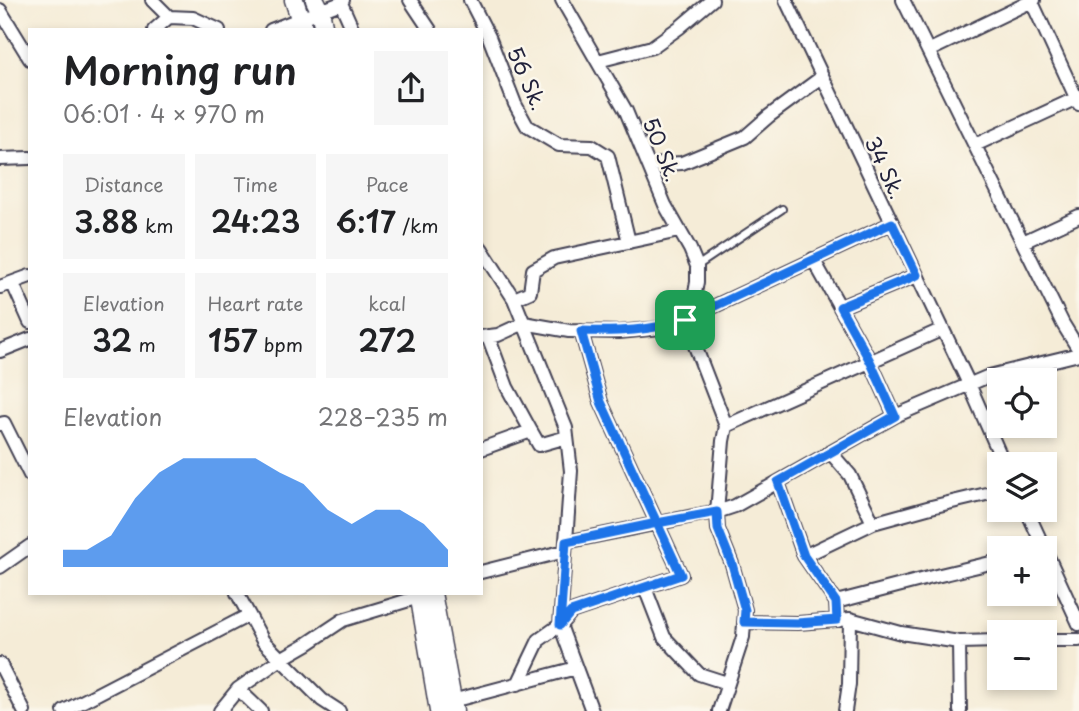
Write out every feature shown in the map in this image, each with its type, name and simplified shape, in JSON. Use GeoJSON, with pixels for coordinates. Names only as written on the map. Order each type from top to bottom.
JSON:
{"type":"FeatureCollection","features":[{"type":"Feature","properties":{"kind":"main road"},"geometry":{"type":"LineString","coordinates":[[294,0],[302,24]]}},
{"type":"Feature","properties":{"kind":"main road"},"geometry":{"type":"LineString","coordinates":[[317,5],[323,28]]}},
{"type":"Feature","properties":{"kind":"main road"},"geometry":{"type":"LineString","coordinates":[[424,595],[448,708]]}},
{"type":"Feature","properties":{"kind":"street"},"geometry":{"type":"LineString","coordinates":[[152,0],[169,17],[193,18],[215,28]]}},
{"type":"Feature","properties":{"kind":"street"},"geometry":{"type":"LineString","coordinates":[[410,0],[429,28]]}},
{"type":"Feature","properties":{"kind":"street","name":"56 Sk."},"geometry":{"type":"LineString","coordinates":[[470,0],[489,37],[515,104],[527,125],[559,145],[592,146],[608,156],[629,242]]}},
{"type":"Feature","properties":{"kind":"street","name":"50 Sk."},"geometry":{"type":"LineString","coordinates":[[562,0],[626,111],[665,205],[697,266]]}},
{"type":"Feature","properties":{"kind":"street"},"geometry":{"type":"LineString","coordinates":[[598,61],[652,47],[712,0]]}},
{"type":"Feature","properties":{"kind":"street","name":"34 Sk."},"geometry":{"type":"LineString","coordinates":[[786,0],[970,384],[999,452]]}},
{"type":"Feature","properties":{"kind":"street"},"geometry":{"type":"LineString","coordinates":[[483,571],[657,523],[735,506],[895,416],[989,376],[1079,352],[903,0]]}},
{"type":"Feature","properties":{"kind":"street"},"geometry":{"type":"LineString","coordinates":[[928,51],[1032,0],[1078,100],[975,145]]}},
{"type":"Feature","properties":{"kind":"street"},"geometry":{"type":"LineString","coordinates":[[281,28],[302,24],[317,5],[342,1],[352,28]]}},
{"type":"Feature","properties":{"kind":"street"},"geometry":{"type":"LineString","coordinates":[[0,10],[28,56]]}},
{"type":"Feature","properties":{"kind":"street"},"geometry":{"type":"LineString","coordinates":[[157,28],[169,17]]}},
{"type":"Feature","properties":{"kind":"street"},"geometry":{"type":"LineString","coordinates":[[649,165],[682,163],[745,137],[822,77]]}},
{"type":"Feature","properties":{"kind":"street"},"geometry":{"type":"LineString","coordinates":[[0,159],[28,158]]}},
{"type":"Feature","properties":{"kind":"street"},"geometry":{"type":"LineString","coordinates":[[1023,242],[1079,216]]}},
{"type":"Feature","properties":{"kind":"street"},"geometry":{"type":"LineString","coordinates":[[567,438],[539,445],[507,387],[485,337],[498,335],[524,323],[569,331],[619,332],[661,328],[685,320],[892,223]]}},
{"type":"Feature","properties":{"kind":"street"},"geometry":{"type":"LineString","coordinates":[[514,299],[530,292],[533,270],[554,258],[679,231]]}},
{"type":"Feature","properties":{"kind":"street"},"geometry":{"type":"LineString","coordinates":[[483,251],[514,299],[566,428],[571,471],[560,625],[592,711]]}},
{"type":"Feature","properties":{"kind":"street"},"geometry":{"type":"LineString","coordinates":[[813,259],[870,361],[895,416]]}},
{"type":"Feature","properties":{"kind":"street"},"geometry":{"type":"LineString","coordinates":[[697,266],[698,282],[685,320],[726,426],[717,512],[718,529],[732,564],[745,610],[743,637],[719,711]]}},
{"type":"Feature","properties":{"kind":"street"},"geometry":{"type":"LineString","coordinates":[[840,307],[917,275]]}},
{"type":"Feature","properties":{"kind":"street"},"geometry":{"type":"LineString","coordinates":[[28,277],[6,286],[28,319]]}},
{"type":"Feature","properties":{"kind":"street"},"geometry":{"type":"LineString","coordinates":[[726,426],[943,329]]}},
{"type":"Feature","properties":{"kind":"street"},"geometry":{"type":"LineString","coordinates":[[518,684],[539,640],[560,625],[571,612],[681,575],[601,402],[581,331]]}},
{"type":"Feature","properties":{"kind":"street"},"geometry":{"type":"LineString","coordinates":[[0,351],[28,340]]}},
{"type":"Feature","properties":{"kind":"street"},"geometry":{"type":"LineString","coordinates":[[0,424],[4,423],[28,471]]}},
{"type":"Feature","properties":{"kind":"street"},"geometry":{"type":"LineString","coordinates":[[483,448],[531,431]]}},
{"type":"Feature","properties":{"kind":"street"},"geometry":{"type":"LineString","coordinates":[[830,452],[849,475],[873,523]]}},
{"type":"Feature","properties":{"kind":"street"},"geometry":{"type":"LineString","coordinates":[[778,482],[804,556],[836,602],[843,620],[849,684],[845,711]]}},
{"type":"Feature","properties":{"kind":"street"},"geometry":{"type":"LineString","coordinates":[[804,556],[873,523],[987,494]]}},
{"type":"Feature","properties":{"kind":"street"},"geometry":{"type":"LineString","coordinates":[[0,567],[28,547]]}},
{"type":"Feature","properties":{"kind":"street"},"geometry":{"type":"LineString","coordinates":[[836,602],[987,564]]}},
{"type":"Feature","properties":{"kind":"street"},"geometry":{"type":"LineString","coordinates":[[1057,576],[1079,624]]}},
{"type":"Feature","properties":{"kind":"street"},"geometry":{"type":"LineString","coordinates":[[645,588],[664,636],[699,674],[727,683]]}},
{"type":"Feature","properties":{"kind":"street"},"geometry":{"type":"LineString","coordinates":[[238,595],[263,641],[322,700],[339,711]]}},
{"type":"Feature","properties":{"kind":"street"},"geometry":{"type":"LineString","coordinates":[[220,711],[238,689],[343,620],[421,595]]}},
{"type":"Feature","properties":{"kind":"street"},"geometry":{"type":"LineString","coordinates":[[64,711],[249,615]]}},
{"type":"Feature","properties":{"kind":"street"},"geometry":{"type":"LineString","coordinates":[[744,622],[843,620],[959,642],[987,641]]}},
{"type":"Feature","properties":{"kind":"street"},"geometry":{"type":"LineString","coordinates":[[1057,640],[1079,640]]}},
{"type":"Feature","properties":{"kind":"street"},"geometry":{"type":"LineString","coordinates":[[959,642],[960,711]]}},
{"type":"Feature","properties":{"kind":"street"},"geometry":{"type":"LineString","coordinates":[[0,664],[24,711]]}},
{"type":"Feature","properties":{"kind":"street"},"geometry":{"type":"LineString","coordinates":[[448,708],[576,668]]}},
{"type":"Feature","properties":{"kind":"street"},"geometry":{"type":"LineString","coordinates":[[238,689],[261,711]]}},
{"type":"Feature","properties":{"kind":"lane"},"geometry":{"type":"LineString","coordinates":[[697,266],[782,209]]}},
{"type":"Feature","properties":{"kind":"route"},"geometry":{"type":"LineString","coordinates":[[685,320],[661,328],[619,332],[581,331],[601,402],[657,523],[566,542],[560,625],[571,612],[681,575],[657,523],[717,512],[718,529],[732,564],[745,610],[744,622],[797,623],[837,620],[836,602],[804,556],[778,482],[895,416],[870,361],[840,307],[917,275],[892,223],[685,320]]}}]}
